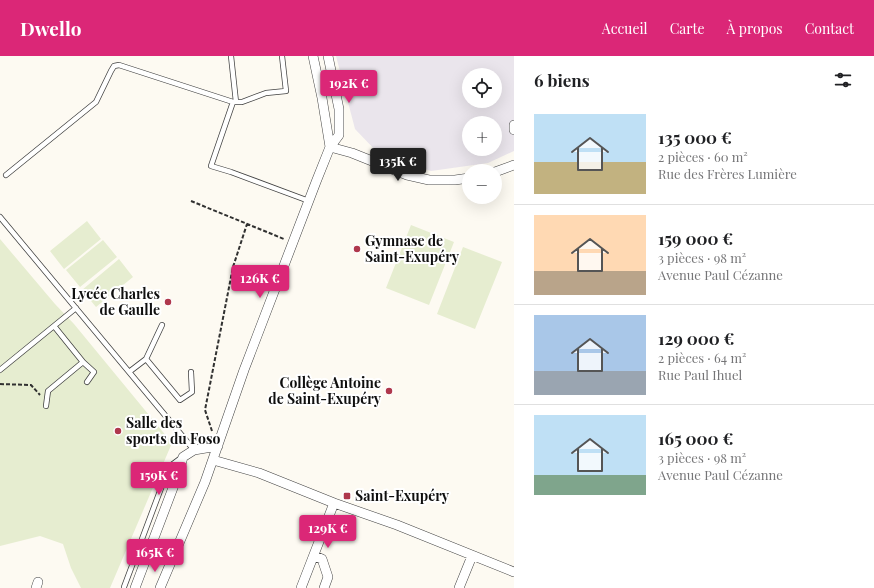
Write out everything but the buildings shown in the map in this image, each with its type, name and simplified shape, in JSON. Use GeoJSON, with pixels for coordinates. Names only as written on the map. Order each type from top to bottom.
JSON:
{"type":"FeatureCollection","features":[{"type":"Feature","properties":{"kind":"street"},"geometry":{"type":"LineString","coordinates":[[313,56],[330,147]]}},
{"type":"Feature","properties":{"kind":"street"},"geometry":{"type":"LineString","coordinates":[[160,588],[186,529],[213,460],[244,370],[330,147],[339,134],[339,109],[328,56]]}},
{"type":"Feature","properties":{"kind":"street"},"geometry":{"type":"LineString","coordinates":[[514,125],[514,130]]}},
{"type":"Feature","properties":{"kind":"street"},"geometry":{"type":"LineString","coordinates":[[330,147],[352,153],[407,175],[429,180],[462,179]]}},
{"type":"Feature","properties":{"kind":"street"},"geometry":{"type":"LineString","coordinates":[[502,169],[514,165]]}},
{"type":"Feature","properties":{"kind":"street"},"geometry":{"type":"LineString","coordinates":[[135,588],[179,472],[182,458],[194,450],[218,446]]}},
{"type":"Feature","properties":{"kind":"street"},"geometry":{"type":"LineString","coordinates":[[213,460],[259,474],[334,503],[397,525],[514,572]]}},
{"type":"Feature","properties":{"kind":"street"},"geometry":{"type":"LineString","coordinates":[[301,588],[334,503]]}},
{"type":"Feature","properties":{"kind":"street"},"geometry":{"type":"LineString","coordinates":[[314,556],[322,559],[328,577],[324,588]]}},
{"type":"Feature","properties":{"kind":"street"},"geometry":{"type":"LineString","coordinates":[[459,588],[472,556]]}},
{"type":"Feature","properties":{"kind":"lane"},"geometry":{"type":"LineString","coordinates":[[231,56],[234,102],[211,166],[309,201]]}},
{"type":"Feature","properties":{"kind":"lane"},"geometry":{"type":"LineString","coordinates":[[6,175],[96,102],[114,66],[119,66],[234,102],[242,102],[266,93],[286,91],[282,56]]}},
{"type":"Feature","properties":{"kind":"lane"},"geometry":{"type":"LineString","coordinates":[[0,217],[194,450]]}},
{"type":"Feature","properties":{"kind":"lane"},"geometry":{"type":"LineString","coordinates":[[0,370],[76,308]]}},
{"type":"Feature","properties":{"kind":"lane"},"geometry":{"type":"LineString","coordinates":[[129,372],[146,359],[162,325]]}},
{"type":"Feature","properties":{"kind":"lane"},"geometry":{"type":"LineString","coordinates":[[54,326],[83,362],[94,372],[87,382]]}},
{"type":"Feature","properties":{"kind":"lane"},"geometry":{"type":"LineString","coordinates":[[146,359],[180,400],[192,392],[191,372]]}},
{"type":"Feature","properties":{"kind":"lane"},"geometry":{"type":"LineString","coordinates":[[47,405],[48,391],[83,362]]}},
{"type":"Feature","properties":{"kind":"lane"},"geometry":{"type":"LineString","coordinates":[[124,588],[169,467],[182,458]]}},
{"type":"Feature","properties":{"kind":"path"},"geometry":{"type":"LineString","coordinates":[[190,201],[293,242]]}},
{"type":"Feature","properties":{"kind":"path"},"geometry":{"type":"LineString","coordinates":[[223,432],[212,431],[205,410],[233,267],[247,224]]}},
{"type":"Feature","properties":{"kind":"path"},"geometry":{"type":"LineString","coordinates":[[0,384],[31,385],[47,405]]}},
{"type":"Feature","properties":{"kind":"shaded area"},"geometry":{"type":"Polygon","coordinates":[[[336,56],[514,56],[514,151],[488,163],[462,164],[462,167],[431,171],[378,153],[355,129],[336,56]]]}},
{"type":"Feature","properties":{"kind":"green space"},"geometry":{"type":"Polygon","coordinates":[[[87,221],[101,239],[64,269],[50,251],[87,221]]]}},
{"type":"Feature","properties":{"kind":"green space"},"geometry":{"type":"Polygon","coordinates":[[[411,225],[454,242],[429,305],[386,288],[411,225]]]}},
{"type":"Feature","properties":{"kind":"green space"},"geometry":{"type":"Polygon","coordinates":[[[0,239],[74,324],[172,443],[110,588],[81,588],[71,568],[63,544],[40,536],[0,546],[0,239]]]}},
{"type":"Feature","properties":{"kind":"green space"},"geometry":{"type":"Polygon","coordinates":[[[103,240],[117,257],[80,287],[66,270],[103,240]]]}},
{"type":"Feature","properties":{"kind":"green space"},"geometry":{"type":"Polygon","coordinates":[[[463,247],[502,262],[475,329],[437,314],[463,247]]]}},
{"type":"Feature","properties":{"kind":"green space"},"geometry":{"type":"Polygon","coordinates":[[[119,259],[133,277],[96,307],[82,290],[119,259]]]}},
{"type":"Feature","properties":{"kind":"place","name":"Gymnase de Saint-Exupéry"},"geometry":{"type":"Point","coordinates":[357,249]}},
{"type":"Feature","properties":{"kind":"place","name":"Lycée Charles de Gaulle"},"geometry":{"type":"Point","coordinates":[168,302]}},
{"type":"Feature","properties":{"kind":"place","name":"Collège Antoine de Saint-Exupéry"},"geometry":{"type":"Point","coordinates":[389,391]}},
{"type":"Feature","properties":{"kind":"place","name":"Salle des sports du Foso"},"geometry":{"type":"Point","coordinates":[118,431]}},
{"type":"Feature","properties":{"kind":"place","name":"Saint-Exupéry"},"geometry":{"type":"Point","coordinates":[347,496]}}]}
